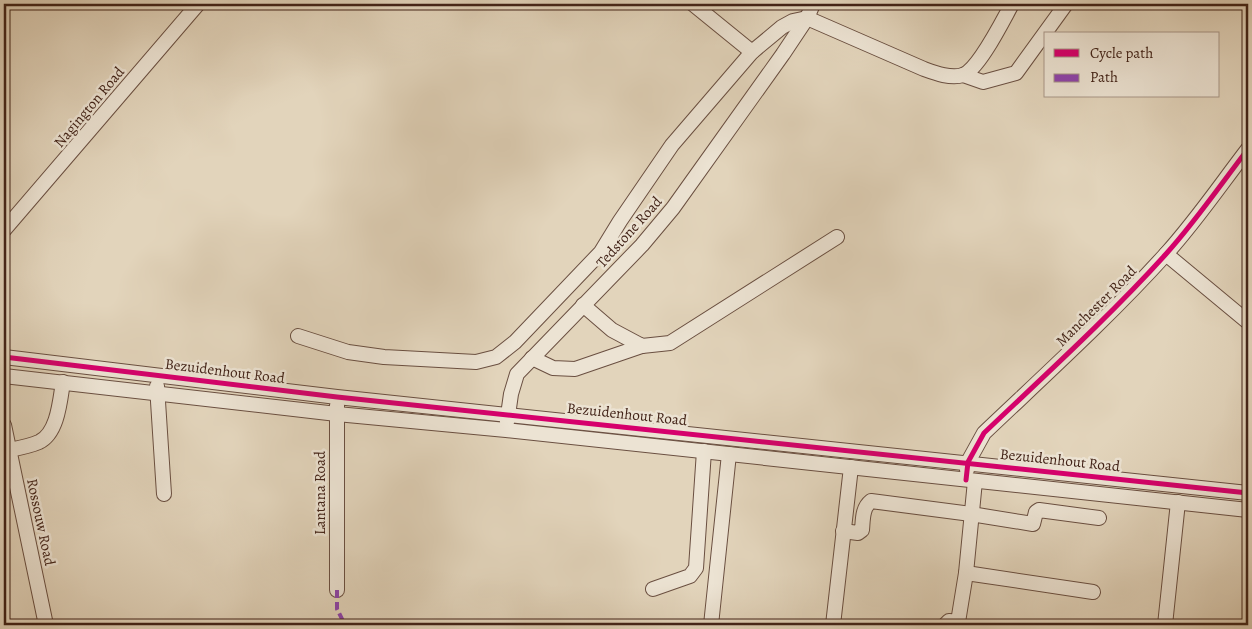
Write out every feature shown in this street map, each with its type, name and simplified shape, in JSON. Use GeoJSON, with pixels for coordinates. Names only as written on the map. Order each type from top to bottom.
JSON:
{"type":"FeatureCollection","features":[{"type":"Feature","properties":{"kind":"street","name":"Nagington Road"},"geometry":{"type":"LineString","coordinates":[[4,230],[198,4]]}},
{"type":"Feature","properties":{"kind":"street"},"geometry":{"type":"LineString","coordinates":[[693,4],[752,52]]}},
{"type":"Feature","properties":{"kind":"street","name":"Tedstone Road"},"geometry":{"type":"LineString","coordinates":[[506,430],[511,394],[517,374],[642,245],[673,208],[783,54],[807,18],[813,4]]}},
{"type":"Feature","properties":{"kind":"street"},"geometry":{"type":"LineString","coordinates":[[963,75],[976,65],[1012,4]]}},
{"type":"Feature","properties":{"kind":"street"},"geometry":{"type":"LineString","coordinates":[[1046,32],[1066,4]]}},
{"type":"Feature","properties":{"kind":"street"},"geometry":{"type":"LineString","coordinates":[[298,336],[348,352],[384,357],[476,362],[496,357],[515,342],[601,252],[620,220],[672,145],[752,52],[782,27],[793,21],[807,18],[924,70],[943,75],[963,75],[983,82],[1016,73],[1044,34]]}},
{"type":"Feature","properties":{"kind":"street","name":"Manchester Road"},"geometry":{"type":"LineString","coordinates":[[945,625],[949,621],[958,622],[966,572],[971,514],[968,462],[984,434],[1166,254],[1248,149]]}},
{"type":"Feature","properties":{"kind":"street"},"geometry":{"type":"LineString","coordinates":[[532,358],[553,368],[575,369],[642,346],[670,343],[837,237]]}},
{"type":"Feature","properties":{"kind":"street"},"geometry":{"type":"LineString","coordinates":[[1166,254],[1248,322]]}},
{"type":"Feature","properties":{"kind":"street"},"geometry":{"type":"LineString","coordinates":[[583,305],[612,330],[642,346]]}},
{"type":"Feature","properties":{"kind":"street","name":"Bezuidenhout Road"},"geometry":{"type":"LineString","coordinates":[[4,358],[337,397],[1248,493]]}},
{"type":"Feature","properties":{"kind":"street","name":"Bezuidenhout Road"},"geometry":{"type":"LineString","coordinates":[[4,376],[336,414],[506,430],[1248,510]]}},
{"type":"Feature","properties":{"kind":"street"},"geometry":{"type":"LineString","coordinates":[[158,376],[157,393],[164,494]]}},
{"type":"Feature","properties":{"kind":"street"},"geometry":{"type":"LineString","coordinates":[[9,450],[37,443],[45,438],[58,415],[62,382]]}},
{"type":"Feature","properties":{"kind":"street","name":"Lantana Road"},"geometry":{"type":"LineString","coordinates":[[337,397],[337,590]]}},
{"type":"Feature","properties":{"kind":"street"},"geometry":{"type":"LineString","coordinates":[[459,426],[460,409]]}},
{"type":"Feature","properties":{"kind":"street","name":"Rossouw Road"},"geometry":{"type":"LineString","coordinates":[[4,426],[46,625]]}},
{"type":"Feature","properties":{"kind":"street"},"geometry":{"type":"LineString","coordinates":[[653,589],[690,576],[696,568],[702,435]]}},
{"type":"Feature","properties":{"kind":"street"},"geometry":{"type":"LineString","coordinates":[[833,625],[843,531],[847,467],[844,450]]}},
{"type":"Feature","properties":{"kind":"street"},"geometry":{"type":"LineString","coordinates":[[712,625],[729,454]]}},
{"type":"Feature","properties":{"kind":"street"},"geometry":{"type":"LineString","coordinates":[[1165,625],[1175,502],[1174,485]]}},
{"type":"Feature","properties":{"kind":"street"},"geometry":{"type":"LineString","coordinates":[[843,531],[858,533],[862,530],[864,510],[871,501],[1033,524],[1036,512],[1039,510],[1099,518]]}},
{"type":"Feature","properties":{"kind":"street"},"geometry":{"type":"LineString","coordinates":[[966,572],[1093,592]]}},
{"type":"Feature","properties":{"kind":"marked path"},"geometry":{"type":"LineString","coordinates":[[337,590],[337,609],[345,625]]}},
{"type":"Feature","properties":{"kind":"cycle path"},"geometry":{"type":"LineString","coordinates":[[966,480],[968,462],[984,433],[1077,345],[1145,277],[1188,229],[1248,149]]}},
{"type":"Feature","properties":{"kind":"cycle path"},"geometry":{"type":"LineString","coordinates":[[4,357],[337,397],[1248,493]]}}]}
